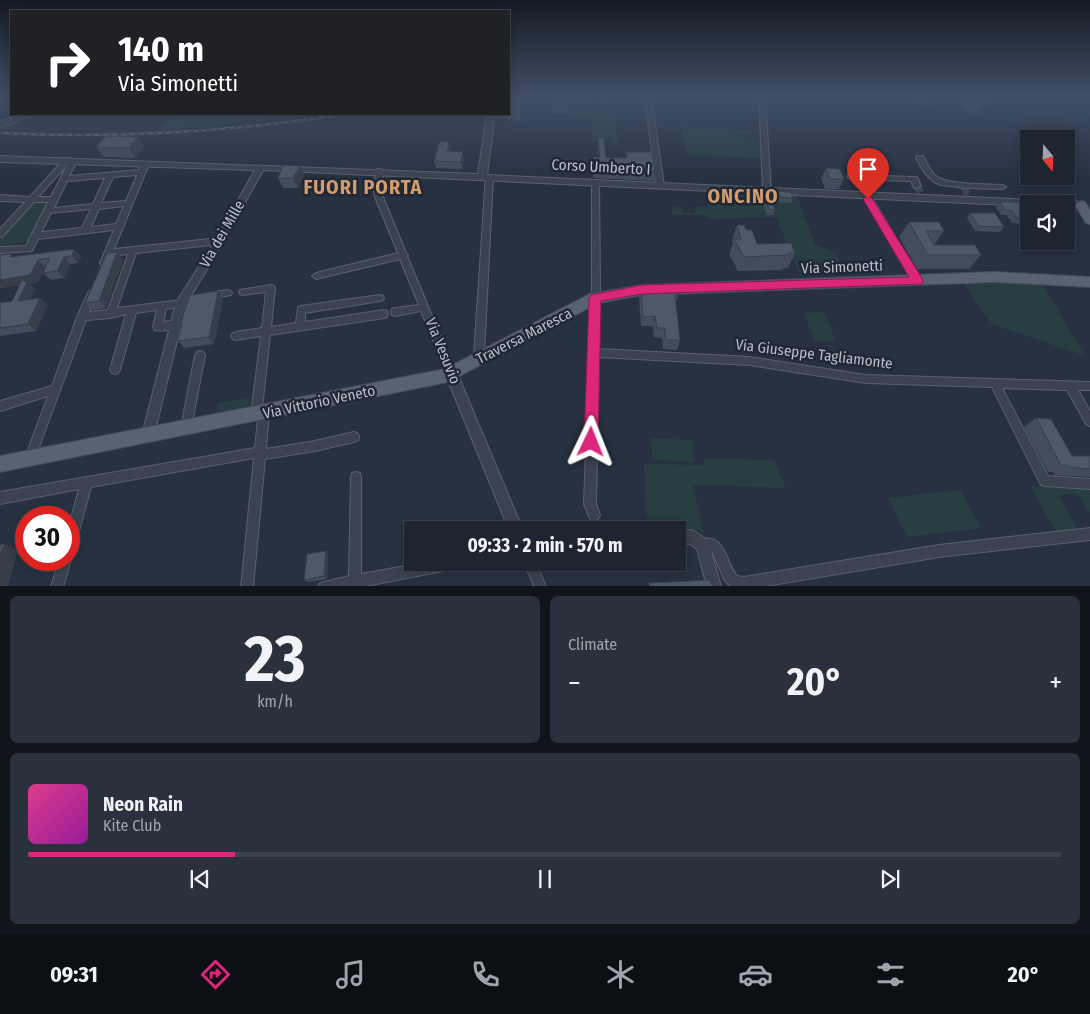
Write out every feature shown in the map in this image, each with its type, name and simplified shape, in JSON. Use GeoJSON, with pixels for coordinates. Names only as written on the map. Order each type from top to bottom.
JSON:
{"type":"FeatureCollection","features":[{"type":"Feature","properties":{"kind":"main road"},"geometry":{"type":"LineString","coordinates":[[1085,205],[1090,220]]}},
{"type":"Feature","properties":{"kind":"main road","name":"Via Simonetti"},"geometry":{"type":"LineString","coordinates":[[595,298],[642,290],[995,277],[1090,282]]}},
{"type":"Feature","properties":{"kind":"main road","name":"Traversa Maresca"},"geometry":{"type":"LineString","coordinates":[[451,374],[595,298]]}},
{"type":"Feature","properties":{"kind":"main road","name":"Via Vittorio Veneto"},"geometry":{"type":"LineString","coordinates":[[0,464],[260,414],[451,374]]}},
{"type":"Feature","properties":{"kind":"street"},"geometry":{"type":"LineString","coordinates":[[481,359],[479,356],[486,177],[490,124]]}},
{"type":"Feature","properties":{"kind":"street"},"geometry":{"type":"LineString","coordinates":[[652,124],[660,186]]}},
{"type":"Feature","properties":{"kind":"street"},"geometry":{"type":"LineString","coordinates":[[763,124],[767,191]]}},
{"type":"Feature","properties":{"kind":"street"},"geometry":{"type":"LineString","coordinates":[[920,158],[933,178],[938,182],[956,183],[963,187],[1002,187]]}},
{"type":"Feature","properties":{"kind":"street","name":"Corso Umberto I"},"geometry":{"type":"LineString","coordinates":[[0,159],[380,171],[595,183],[1020,202]]}},
{"type":"Feature","properties":{"kind":"street"},"geometry":{"type":"LineString","coordinates":[[0,250],[28,249],[71,160]]}},
{"type":"Feature","properties":{"kind":"street"},"geometry":{"type":"LineString","coordinates":[[0,234],[71,160]]}},
{"type":"Feature","properties":{"kind":"street"},"geometry":{"type":"LineString","coordinates":[[101,271],[140,172],[145,164]]}},
{"type":"Feature","properties":{"kind":"street","name":"Via dei Mille"},"geometry":{"type":"LineString","coordinates":[[148,435],[176,324],[260,168]]}},
{"type":"Feature","properties":{"kind":"street","name":"Via Vesuvio"},"geometry":{"type":"LineString","coordinates":[[380,171],[377,191],[512,521]]}},
{"type":"Feature","properties":{"kind":"street"},"geometry":{"type":"LineString","coordinates":[[63,179],[140,172]]}},
{"type":"Feature","properties":{"kind":"street"},"geometry":{"type":"LineString","coordinates":[[85,231],[110,175]]}},
{"type":"Feature","properties":{"kind":"street"},"geometry":{"type":"LineString","coordinates":[[851,177],[914,179],[917,186]]}},
{"type":"Feature","properties":{"kind":"street"},"geometry":{"type":"LineString","coordinates":[[594,515],[590,504],[595,298],[595,183]]}},
{"type":"Feature","properties":{"kind":"street"},"geometry":{"type":"LineString","coordinates":[[866,195],[918,281]]}},
{"type":"Feature","properties":{"kind":"street"},"geometry":{"type":"LineString","coordinates":[[0,198],[53,200]]}},
{"type":"Feature","properties":{"kind":"street"},"geometry":{"type":"LineString","coordinates":[[47,211],[128,203]]}},
{"type":"Feature","properties":{"kind":"street"},"geometry":{"type":"LineString","coordinates":[[35,236],[118,227]]}},
{"type":"Feature","properties":{"kind":"street"},"geometry":{"type":"LineString","coordinates":[[108,253],[220,241]]}},
{"type":"Feature","properties":{"kind":"street"},"geometry":{"type":"LineString","coordinates":[[111,314],[132,250]]}},
{"type":"Feature","properties":{"kind":"street"},"geometry":{"type":"LineString","coordinates":[[316,276],[404,255]]}},
{"type":"Feature","properties":{"kind":"street"},"geometry":{"type":"LineString","coordinates":[[30,458],[97,280]]}},
{"type":"Feature","properties":{"kind":"street"},"geometry":{"type":"LineString","coordinates":[[243,292],[270,288],[265,332],[260,414],[260,453],[247,586]]}},
{"type":"Feature","properties":{"kind":"street"},"geometry":{"type":"LineString","coordinates":[[82,317],[162,306],[189,299],[228,293]]}},
{"type":"Feature","properties":{"kind":"street"},"geometry":{"type":"LineString","coordinates":[[300,326],[301,310],[380,298]]}},
{"type":"Feature","properties":{"kind":"street"},"geometry":{"type":"LineString","coordinates":[[162,306],[158,327],[176,324]]}},
{"type":"Feature","properties":{"kind":"street"},"geometry":{"type":"LineString","coordinates":[[395,312],[425,307]]}},
{"type":"Feature","properties":{"kind":"street"},"geometry":{"type":"LineString","coordinates":[[115,370],[132,310]]}},
{"type":"Feature","properties":{"kind":"street"},"geometry":{"type":"LineString","coordinates":[[236,336],[384,314]]}},
{"type":"Feature","properties":{"kind":"street","name":"Via Giuseppe Tagliamonte"},"geometry":{"type":"LineString","coordinates":[[594,353],[749,361],[866,378],[1090,386]]}},
{"type":"Feature","properties":{"kind":"street"},"geometry":{"type":"LineString","coordinates":[[186,428],[200,356]]}},
{"type":"Feature","properties":{"kind":"street"},"geometry":{"type":"LineString","coordinates":[[995,383],[1045,482],[1090,484]]}},
{"type":"Feature","properties":{"kind":"street"},"geometry":{"type":"LineString","coordinates":[[1070,386],[1090,421]]}},
{"type":"Feature","properties":{"kind":"street"},"geometry":{"type":"LineString","coordinates":[[0,406],[54,390]]}},
{"type":"Feature","properties":{"kind":"street"},"geometry":{"type":"LineString","coordinates":[[0,498],[260,453],[315,446],[354,437]]}},
{"type":"Feature","properties":{"kind":"street"},"geometry":{"type":"LineString","coordinates":[[355,581],[356,477]]}},
{"type":"Feature","properties":{"kind":"street"},"geometry":{"type":"LineString","coordinates":[[80,507],[87,482]]}},
{"type":"Feature","properties":{"kind":"street"},"geometry":{"type":"LineString","coordinates":[[703,545],[711,544],[716,547],[728,575],[734,582],[744,583],[939,551],[1090,534]]}},
{"type":"Feature","properties":{"kind":"street"},"geometry":{"type":"LineString","coordinates":[[686,537],[692,537],[703,545],[714,586]]}},
{"type":"Feature","properties":{"kind":"street"},"geometry":{"type":"LineString","coordinates":[[57,586],[62,571]]}},
{"type":"Feature","properties":{"kind":"street"},"geometry":{"type":"LineString","coordinates":[[324,586],[413,571]]}},
{"type":"Feature","properties":{"kind":"street"},"geometry":{"type":"LineString","coordinates":[[534,571],[540,586]]}},
{"type":"Feature","properties":{"kind":"green space"},"geometry":{"type":"Polygon","coordinates":[[[165,124],[222,124],[160,131],[165,124]]]}},
{"type":"Feature","properties":{"kind":"green space"},"geometry":{"type":"Polygon","coordinates":[[[592,124],[617,124],[618,145],[612,145],[611,141],[593,141],[592,124]]]}},
{"type":"Feature","properties":{"kind":"green space"},"geometry":{"type":"Polygon","coordinates":[[[681,127],[752,131],[753,133],[737,134],[744,138],[753,136],[754,141],[760,142],[761,159],[687,155],[681,127]]]}},
{"type":"Feature","properties":{"kind":"green space"},"geometry":{"type":"Polygon","coordinates":[[[706,194],[797,196],[815,244],[837,253],[844,272],[799,274],[776,217],[707,219],[705,215],[672,215],[672,207],[681,205],[683,212],[694,213],[696,207],[708,207],[706,194]]]}},
{"type":"Feature","properties":{"kind":"green space"},"geometry":{"type":"Polygon","coordinates":[[[34,203],[48,203],[27,242],[0,246],[0,239],[34,203]]]}},
{"type":"Feature","properties":{"kind":"green space"},"geometry":{"type":"Polygon","coordinates":[[[1011,283],[1043,285],[1085,356],[992,324],[964,284],[1011,283]]]}},
{"type":"Feature","properties":{"kind":"green space"},"geometry":{"type":"Polygon","coordinates":[[[824,312],[836,341],[815,342],[804,313],[824,312]]]}},
{"type":"Feature","properties":{"kind":"green space"},"geometry":{"type":"Polygon","coordinates":[[[251,398],[249,408],[216,414],[218,403],[251,398]]]}},
{"type":"Feature","properties":{"kind":"green space"},"geometry":{"type":"Polygon","coordinates":[[[651,438],[693,440],[695,462],[652,460],[651,438]]]}},
{"type":"Feature","properties":{"kind":"green space"},"geometry":{"type":"Polygon","coordinates":[[[704,458],[774,460],[786,488],[693,485],[704,533],[686,530],[686,521],[647,521],[644,464],[704,465],[704,458]]]}},
{"type":"Feature","properties":{"kind":"green space"},"geometry":{"type":"Polygon","coordinates":[[[1030,486],[1090,489],[1090,511],[1088,512],[1078,494],[1058,494],[1078,530],[1056,532],[1030,486]]]}},
{"type":"Feature","properties":{"kind":"green space"},"geometry":{"type":"Polygon","coordinates":[[[960,490],[981,528],[907,537],[888,498],[960,490]]]}},
{"type":"Feature","properties":{"kind":"building"},"geometry":{"type":"Polygon","coordinates":[[[106,136],[137,137],[129,148],[96,147],[106,136]]]}},
{"type":"Feature","properties":{"kind":"building"},"geometry":{"type":"Polygon","coordinates":[[[598,138],[604,138],[606,158],[627,158],[627,152],[652,152],[655,172],[594,169],[594,157],[600,158],[598,138]]]}},
{"type":"Feature","properties":{"kind":"building"},"geometry":{"type":"Polygon","coordinates":[[[440,141],[449,142],[447,151],[463,152],[461,162],[434,161],[440,141]]]}},
{"type":"Feature","properties":{"kind":"building"},"geometry":{"type":"Polygon","coordinates":[[[283,165],[300,166],[293,178],[278,178],[283,165]]]}},
{"type":"Feature","properties":{"kind":"building"},"geometry":{"type":"Polygon","coordinates":[[[826,168],[840,169],[844,179],[830,179],[826,168]]]}},
{"type":"Feature","properties":{"kind":"building"},"geometry":{"type":"Polygon","coordinates":[[[761,190],[791,192],[793,198],[772,197],[775,210],[769,209],[761,190]]]}},
{"type":"Feature","properties":{"kind":"building"},"geometry":{"type":"Polygon","coordinates":[[[1000,202],[1020,202],[1020,218],[1017,218],[1012,210],[1005,210],[1000,202]]]}},
{"type":"Feature","properties":{"kind":"building"},"geometry":{"type":"Polygon","coordinates":[[[970,213],[995,213],[1004,227],[979,226],[970,213]]]}},
{"type":"Feature","properties":{"kind":"building"},"geometry":{"type":"Polygon","coordinates":[[[909,222],[939,222],[944,231],[926,231],[934,245],[975,245],[981,255],[928,255],[909,222]]]}},
{"type":"Feature","properties":{"kind":"building"},"geometry":{"type":"Polygon","coordinates":[[[737,225],[744,225],[746,230],[752,230],[757,244],[791,243],[795,253],[789,253],[789,255],[744,257],[734,239],[741,239],[737,225]]]}},
{"type":"Feature","properties":{"kind":"building"},"geometry":{"type":"Polygon","coordinates":[[[74,249],[72,256],[64,257],[57,271],[43,273],[50,258],[38,260],[30,275],[0,280],[0,255],[12,254],[10,257],[74,249]]]}},
{"type":"Feature","properties":{"kind":"building"},"geometry":{"type":"Polygon","coordinates":[[[117,252],[99,301],[85,303],[107,253],[117,252]]]}},
{"type":"Feature","properties":{"kind":"building"},"geometry":{"type":"Polygon","coordinates":[[[22,280],[27,282],[18,301],[40,298],[28,324],[0,328],[0,303],[12,301],[22,280]]]}},
{"type":"Feature","properties":{"kind":"building"},"geometry":{"type":"Polygon","coordinates":[[[677,286],[678,295],[675,295],[680,340],[666,340],[665,328],[657,328],[655,316],[643,317],[641,288],[677,286]]]}},
{"type":"Feature","properties":{"kind":"building"},"geometry":{"type":"Polygon","coordinates":[[[218,291],[209,337],[178,341],[182,324],[180,325],[190,295],[218,291]]]}},
{"type":"Feature","properties":{"kind":"building"},"geometry":{"type":"Polygon","coordinates":[[[1036,418],[1051,419],[1072,456],[1090,456],[1090,469],[1061,465],[1036,418]]]}},
{"type":"Feature","properties":{"kind":"building"},"geometry":{"type":"Polygon","coordinates":[[[4,544],[0,556],[0,545],[4,544]]]}},
{"type":"Feature","properties":{"kind":"building"},"geometry":{"type":"Polygon","coordinates":[[[326,551],[324,576],[304,580],[307,554],[326,551]]]}},
{"type":"Feature","properties":{"kind":"building"},"geometry":{"type":"Polygon","coordinates":[[[709,580],[713,586],[650,586],[649,583],[709,580]]]}},
{"type":"Feature","properties":{"kind":"tunnel"},"geometry":{"type":"LineString","coordinates":[[917,186],[921,194]]}},
{"type":"Feature","properties":{"kind":"tunnel"},"geometry":{"type":"LineString","coordinates":[[964,188],[968,196]]}},
{"type":"Feature","properties":{"kind":"railway"},"geometry":{"type":"LineString","coordinates":[[0,133],[44,135],[131,134],[217,130],[266,124]]}},
{"type":"Feature","properties":{"kind":"district","name":"FUORI PORTA"},"geometry":{"type":"Point","coordinates":[363,187]}},
{"type":"Feature","properties":{"kind":"district","name":"ONCINO"},"geometry":{"type":"Point","coordinates":[743,196]}},
{"type":"Feature","properties":{"kind":"route"},"geometry":{"type":"LineString","coordinates":[[591,442],[595,298],[642,290],[918,281],[868,199]]}}]}
